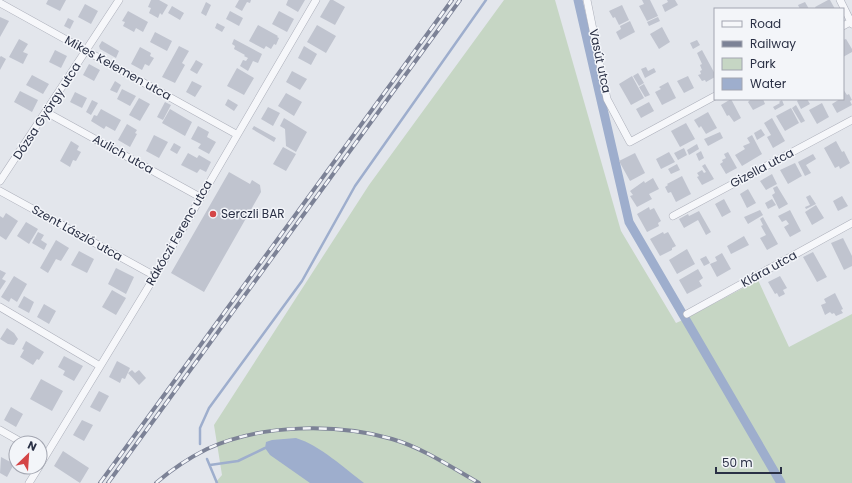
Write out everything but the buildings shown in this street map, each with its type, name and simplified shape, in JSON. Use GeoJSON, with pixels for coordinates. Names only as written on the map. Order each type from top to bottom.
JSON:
{"type":"FeatureCollection","features":[{"type":"Feature","properties":{"kind":"street","name":"Dózsa György utca"},"geometry":{"type":"LineString","coordinates":[[0,181],[119,0]]}},
{"type":"Feature","properties":{"kind":"street","name":"Rákóczi Ferenc utca"},"geometry":{"type":"LineString","coordinates":[[48,446],[100,366],[316,0]]}},
{"type":"Feature","properties":{"kind":"street","name":"Vasút utca"},"geometry":{"type":"LineString","coordinates":[[587,0],[607,99],[630,142],[714,97]]}},
{"type":"Feature","properties":{"kind":"street"},"geometry":{"type":"LineString","coordinates":[[840,0],[852,23]]}},
{"type":"Feature","properties":{"kind":"street","name":"Mikes Kelemen utca"},"geometry":{"type":"LineString","coordinates":[[0,3],[236,134]]}},
{"type":"Feature","properties":{"kind":"street","name":"Aulich utca"},"geometry":{"type":"LineString","coordinates":[[46,112],[200,196]]}},
{"type":"Feature","properties":{"kind":"street","name":"Gizella utca"},"geometry":{"type":"LineString","coordinates":[[672,216],[852,120]]}},
{"type":"Feature","properties":{"kind":"street","name":"Szent László utca"},"geometry":{"type":"LineString","coordinates":[[0,190],[154,276]]}},
{"type":"Feature","properties":{"kind":"street","name":"Klára utca"},"geometry":{"type":"LineString","coordinates":[[686,314],[852,223]]}},
{"type":"Feature","properties":{"kind":"street"},"geometry":{"type":"LineString","coordinates":[[0,307],[100,366]]}},
{"type":"Feature","properties":{"kind":"street"},"geometry":{"type":"LineString","coordinates":[[0,430],[9,435]]}},
{"type":"Feature","properties":{"kind":"green space"},"geometry":{"type":"Polygon","coordinates":[[[504,0],[555,0],[621,231],[676,323],[758,280],[789,347],[852,314],[852,483],[215,483],[222,475],[214,425],[369,185],[504,0]]]}},
{"type":"Feature","properties":{"kind":"water"},"geometry":{"type":"Polygon","coordinates":[[[296,438],[314,446],[364,483],[310,483],[270,455],[265,448],[266,442],[272,440],[296,438]]]}},
{"type":"Feature","properties":{"kind":"waterway"},"geometry":{"type":"LineString","coordinates":[[200,444],[200,428],[209,408],[302,281],[355,186],[486,0]]}},
{"type":"Feature","properties":{"kind":"waterway"},"geometry":{"type":"LineString","coordinates":[[578,0],[629,222],[781,483]]}},
{"type":"Feature","properties":{"kind":"waterway"},"geometry":{"type":"LineString","coordinates":[[210,465],[238,461],[265,448]]}},
{"type":"Feature","properties":{"kind":"waterway"},"geometry":{"type":"LineString","coordinates":[[207,459],[217,483]]}},
{"type":"Feature","properties":{"kind":"railway"},"geometry":{"type":"LineString","coordinates":[[100,483],[452,0]]}},
{"type":"Feature","properties":{"kind":"railway"},"geometry":{"type":"LineString","coordinates":[[108,483],[460,0]]}},
{"type":"Feature","properties":{"kind":"railway"},"geometry":{"type":"LineString","coordinates":[[156,483],[194,456],[228,441],[274,431],[299,429],[347,430],[392,439],[415,447],[437,458],[479,483]]}},
{"type":"Feature","properties":{"kind":"place","name":"Serczli BAR"},"geometry":{"type":"Point","coordinates":[213,214]}}]}
